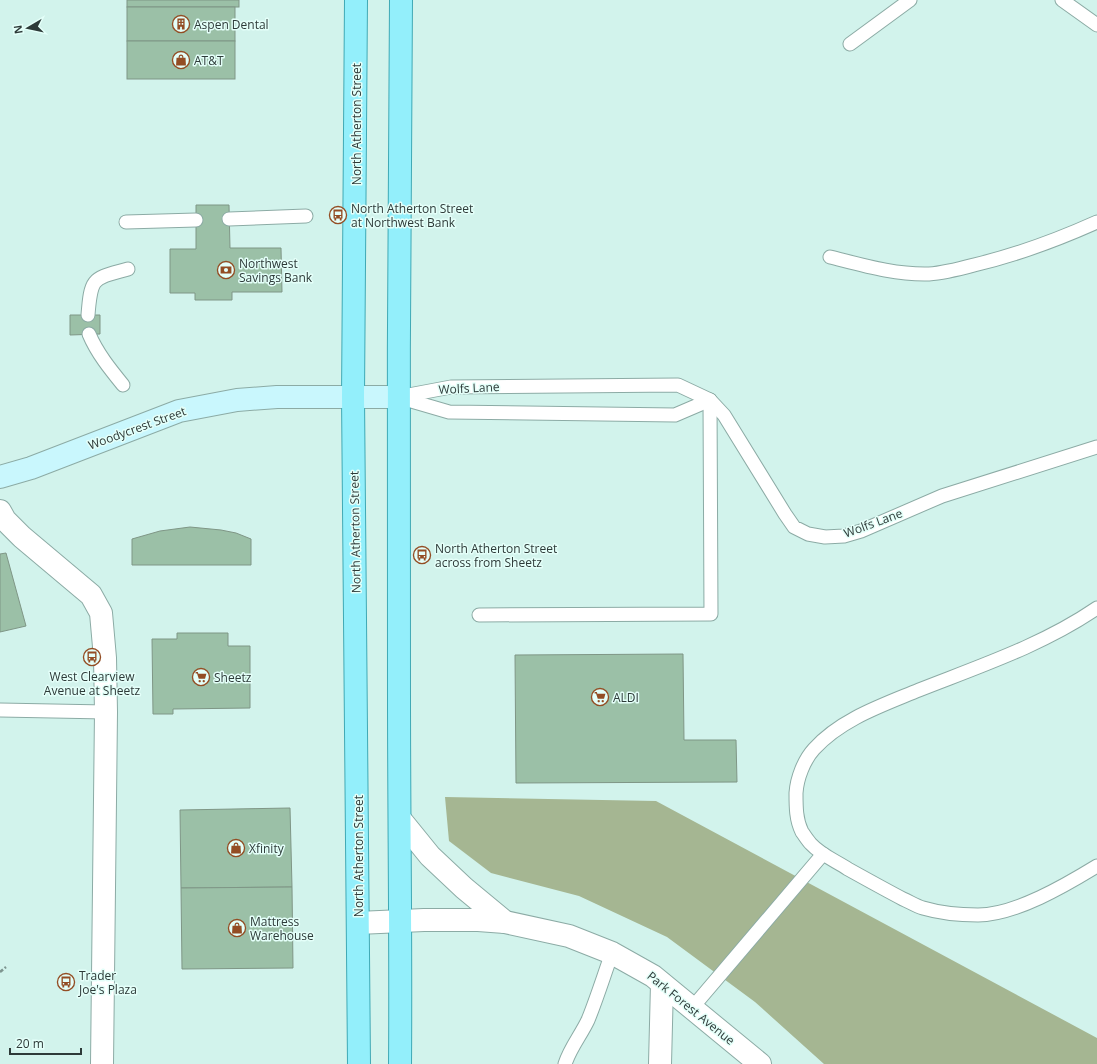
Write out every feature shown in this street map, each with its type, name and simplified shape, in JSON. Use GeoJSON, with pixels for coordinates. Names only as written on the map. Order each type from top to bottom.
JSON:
{"type":"FeatureCollection","features":[{"type":"Feature","properties":{"kind":"main road","name":"North Atherton Street"},"geometry":{"type":"LineString","coordinates":[[356,0],[353,397],[359,1064]]}},
{"type":"Feature","properties":{"kind":"main road"},"geometry":{"type":"LineString","coordinates":[[400,1064],[401,922],[398,397],[401,0]]}},
{"type":"Feature","properties":{"kind":"street","name":"Woodycrest Street"},"geometry":{"type":"LineString","coordinates":[[0,477],[31,468],[179,411],[237,400],[277,397],[398,397]]}},
{"type":"Feature","properties":{"kind":"street"},"geometry":{"type":"LineString","coordinates":[[0,511],[5,520],[22,537],[92,595],[101,614],[106,658],[102,1064]]}},
{"type":"Feature","properties":{"kind":"street","name":"Park Forest Avenue"},"geometry":{"type":"LineString","coordinates":[[400,819],[430,856],[464,888],[505,922]]}},
{"type":"Feature","properties":{"kind":"street","name":"Park Forest Avenue"},"geometry":{"type":"LineString","coordinates":[[358,922],[478,920],[505,922],[569,936],[612,953],[653,976],[760,1064]]}},
{"type":"Feature","properties":{"kind":"street"},"geometry":{"type":"LineString","coordinates":[[660,1064],[662,984]]}},
{"type":"Feature","properties":{"kind":"lane"},"geometry":{"type":"LineString","coordinates":[[850,44],[910,0]]}},
{"type":"Feature","properties":{"kind":"lane"},"geometry":{"type":"LineString","coordinates":[[1062,0],[1097,25]]}},
{"type":"Feature","properties":{"kind":"lane"},"geometry":{"type":"LineString","coordinates":[[229,218],[306,216]]}},
{"type":"Feature","properties":{"kind":"lane"},"geometry":{"type":"LineString","coordinates":[[126,222],[196,220]]}},
{"type":"Feature","properties":{"kind":"lane"},"geometry":{"type":"LineString","coordinates":[[830,257],[879,269],[910,273],[929,274],[948,272],[1003,258],[1037,247],[1097,222]]}},
{"type":"Feature","properties":{"kind":"lane"},"geometry":{"type":"LineString","coordinates":[[88,315],[89,301],[94,282],[100,277],[128,270]]}},
{"type":"Feature","properties":{"kind":"lane"},"geometry":{"type":"LineString","coordinates":[[89,334],[93,344],[123,385]]}},
{"type":"Feature","properties":{"kind":"lane","name":"Wolfs Lane"},"geometry":{"type":"LineString","coordinates":[[398,397],[451,387],[678,385],[710,400],[724,415],[784,514],[794,527],[808,534],[825,537],[844,536],[861,531],[942,496],[1097,447]]}},
{"type":"Feature","properties":{"kind":"lane","name":"Wolfs Lane"},"geometry":{"type":"LineString","coordinates":[[398,397],[449,412],[675,415],[710,400]]}},
{"type":"Feature","properties":{"kind":"lane"},"geometry":{"type":"LineString","coordinates":[[479,615],[711,614],[710,400]]}},
{"type":"Feature","properties":{"kind":"lane"},"geometry":{"type":"LineString","coordinates":[[1097,608],[1044,640],[878,706],[845,724],[827,737],[813,750],[802,767],[796,786],[796,817],[803,833],[811,845],[823,854],[881,888],[923,908],[948,913],[980,915],[1001,912],[1052,892],[1097,866]]}},
{"type":"Feature","properties":{"kind":"lane"},"geometry":{"type":"LineString","coordinates":[[0,710],[106,712]]}},
{"type":"Feature","properties":{"kind":"lane"},"geometry":{"type":"LineString","coordinates":[[692,1008],[823,854]]}},
{"type":"Feature","properties":{"kind":"lane"},"geometry":{"type":"LineString","coordinates":[[565,1064],[588,1019],[612,953]]}},
{"type":"Feature","properties":{"kind":"path"},"geometry":{"type":"LineString","coordinates":[[0,972],[6,967]]}},
{"type":"Feature","properties":{"kind":"green space"},"geometry":{"type":"Polygon","coordinates":[[[445,797],[656,801],[1097,1038],[1097,1064],[824,1064],[755,1002],[667,937],[579,896],[491,873],[449,841],[445,797]]]}},
{"type":"Feature","properties":{"kind":"building"},"geometry":{"type":"Polygon","coordinates":[[[127,0],[239,0],[239,7],[127,7],[127,0]]]}},
{"type":"Feature","properties":{"kind":"building","name":"Aspen Dental"},"geometry":{"type":"Polygon","coordinates":[[[127,7],[235,7],[235,41],[127,41],[127,7]]]}},
{"type":"Feature","properties":{"kind":"building","name":"AT&T"},"geometry":{"type":"Polygon","coordinates":[[[127,41],[235,41],[235,79],[127,79],[127,41]]]}},
{"type":"Feature","properties":{"kind":"building","name":"Northwest Savings Bank"},"geometry":{"type":"Polygon","coordinates":[[[196,205],[229,205],[230,248],[281,248],[282,292],[232,292],[232,300],[195,300],[195,293],[170,293],[170,249],[196,249],[196,205]]]}},
{"type":"Feature","properties":{"kind":"building"},"geometry":{"type":"Polygon","coordinates":[[[70,315],[100,315],[100,334],[70,335],[70,315]]]}},
{"type":"Feature","properties":{"kind":"building"},"geometry":{"type":"Polygon","coordinates":[[[190,527],[221,530],[236,533],[251,539],[251,565],[132,565],[132,539],[160,531],[190,527]]]}},
{"type":"Feature","properties":{"kind":"building"},"geometry":{"type":"Polygon","coordinates":[[[6,553],[26,626],[0,632],[0,554],[6,553]]]}},
{"type":"Feature","properties":{"kind":"building","name":"Sheetz"},"geometry":{"type":"Polygon","coordinates":[[[177,633],[228,633],[228,646],[250,646],[250,708],[173,709],[173,714],[153,714],[152,639],[177,639],[177,633]]]}},
{"type":"Feature","properties":{"kind":"building","name":"ALDI"},"geometry":{"type":"Polygon","coordinates":[[[683,654],[684,740],[736,740],[737,782],[516,783],[515,655],[683,654]]]}},
{"type":"Feature","properties":{"kind":"building","name":"Xfinity"},"geometry":{"type":"Polygon","coordinates":[[[290,808],[292,887],[181,888],[180,810],[290,808]]]}},
{"type":"Feature","properties":{"kind":"building","name":"Mattress Warehouse"},"geometry":{"type":"Polygon","coordinates":[[[292,887],[293,968],[182,969],[181,888],[292,887]]]}},
{"type":"Feature","properties":{"kind":"place","name":"Aspen Dental"},"geometry":{"type":"Point","coordinates":[181,24]}},
{"type":"Feature","properties":{"kind":"place","name":"AT&T"},"geometry":{"type":"Point","coordinates":[181,60]}},
{"type":"Feature","properties":{"kind":"place","name":"North Atherton Street at Northwest Bank"},"geometry":{"type":"Point","coordinates":[338,215]}},
{"type":"Feature","properties":{"kind":"place","name":"Northwest Savings Bank"},"geometry":{"type":"Point","coordinates":[226,270]}},
{"type":"Feature","properties":{"kind":"place","name":"North Atherton Street across from Sheetz"},"geometry":{"type":"Point","coordinates":[422,555]}},
{"type":"Feature","properties":{"kind":"place","name":"West Clearview Avenue at Sheetz"},"geometry":{"type":"Point","coordinates":[92,657]}},
{"type":"Feature","properties":{"kind":"place","name":"Sheetz"},"geometry":{"type":"Point","coordinates":[201,677]}},
{"type":"Feature","properties":{"kind":"place","name":"ALDI"},"geometry":{"type":"Point","coordinates":[600,697]}},
{"type":"Feature","properties":{"kind":"place","name":"Xfinity"},"geometry":{"type":"Point","coordinates":[236,848]}},
{"type":"Feature","properties":{"kind":"place","name":"Mattress Warehouse"},"geometry":{"type":"Point","coordinates":[237,928]}},
{"type":"Feature","properties":{"kind":"place","name":"Trader Joe's Plaza"},"geometry":{"type":"Point","coordinates":[66,982]}}]}
